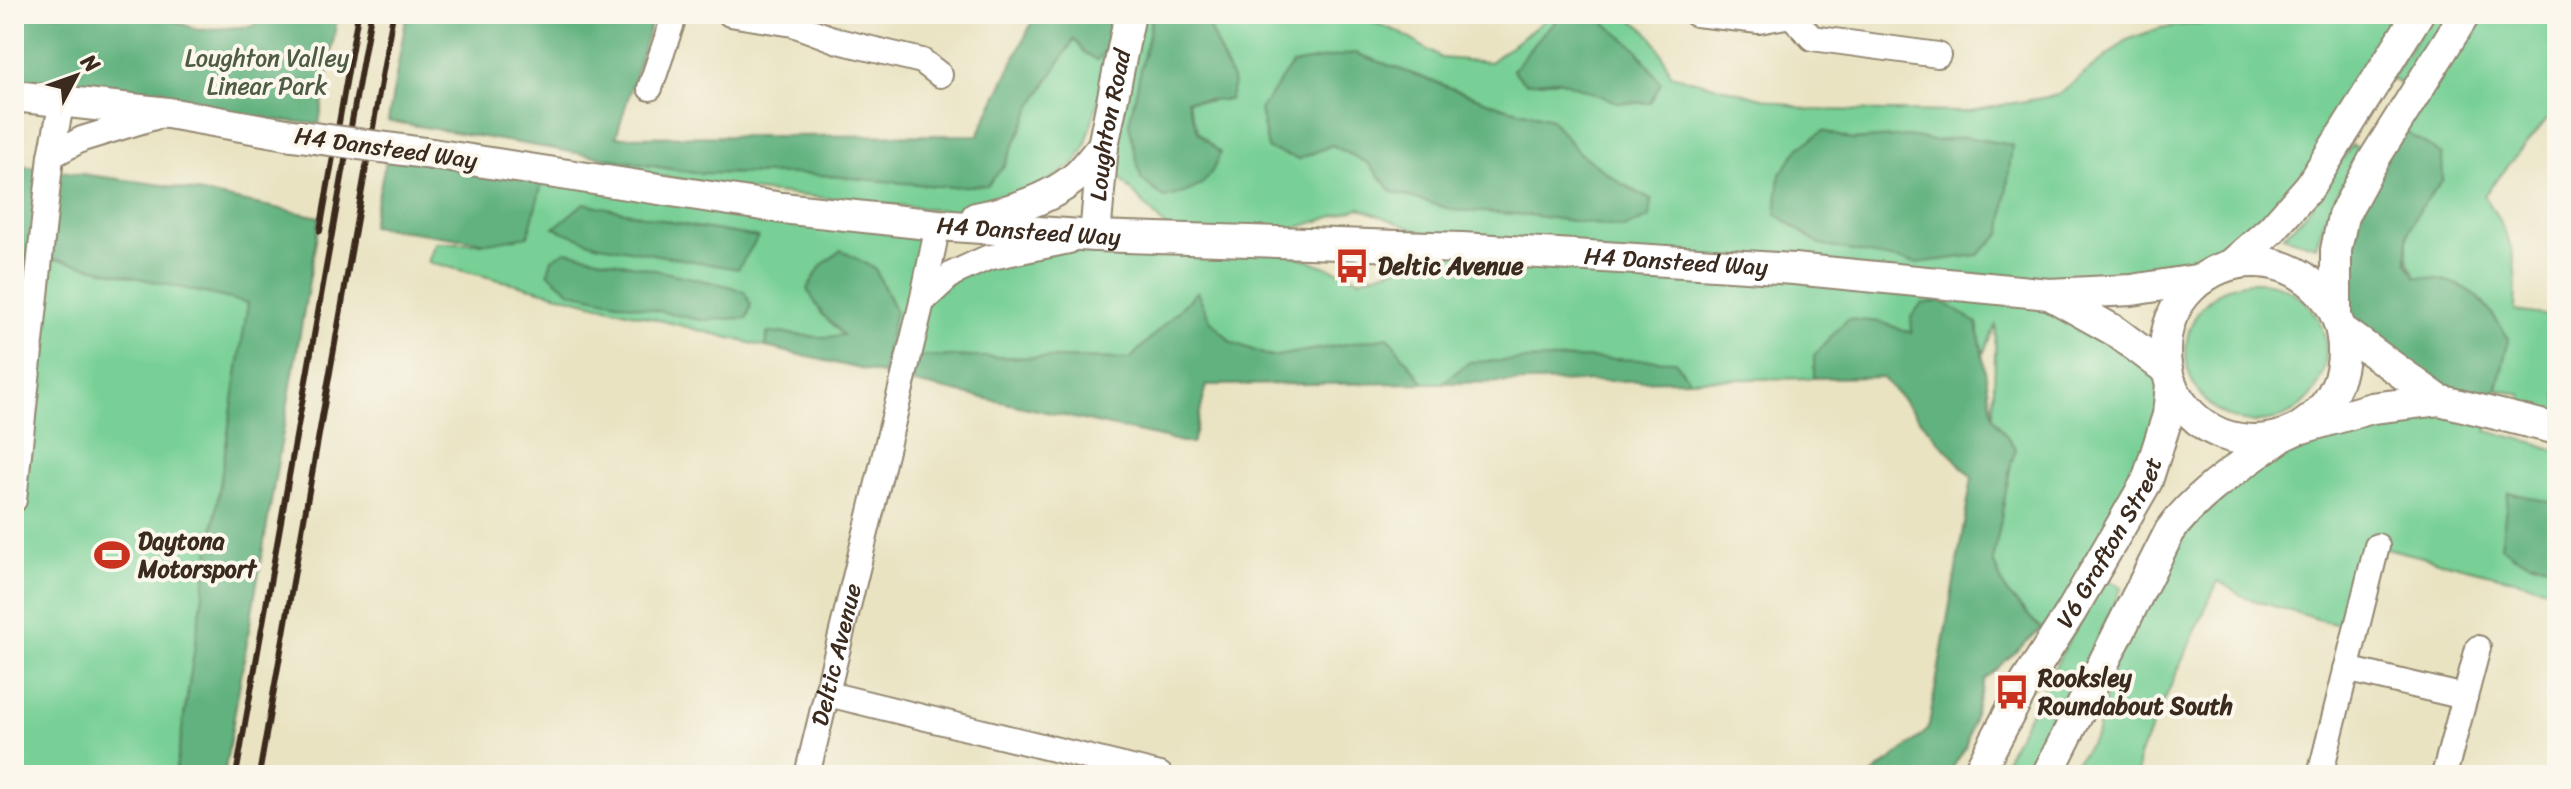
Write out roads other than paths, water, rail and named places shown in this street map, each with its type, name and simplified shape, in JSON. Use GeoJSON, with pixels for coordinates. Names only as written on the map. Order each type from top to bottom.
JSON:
{"type":"FeatureCollection","features":[{"type":"Feature","properties":{"kind":"street"},"geometry":{"type":"LineString","coordinates":[[650,88],[675,14]]}},
{"type":"Feature","properties":{"kind":"street"},"geometry":{"type":"LineString","coordinates":[[730,14],[793,24],[838,41],[922,61],[940,75]]}},
{"type":"Feature","properties":{"kind":"street","name":"Loughton Road"},"geometry":{"type":"LineString","coordinates":[[1095,236],[1103,146],[1130,14]]}},
{"type":"Feature","properties":{"kind":"street"},"geometry":{"type":"LineString","coordinates":[[1696,14],[1759,21],[1792,15],[1812,38],[1938,55]]}},
{"type":"Feature","properties":{"kind":"street"},"geometry":{"type":"LineString","coordinates":[[2418,14],[2310,186],[2272,229],[2232,264],[2202,279],[2175,309],[2167,331],[2165,355],[2169,377],[2181,402],[2199,421],[2217,432],[2244,440],[2265,439],[2372,408],[2451,403],[2557,429]]}},
{"type":"Feature","properties":{"kind":"street"},"geometry":{"type":"LineString","coordinates":[[2047,775],[2170,531],[2212,487],[2323,408],[2337,383],[2343,362],[2336,250],[2343,216],[2374,159],[2465,14]]}},
{"type":"Feature","properties":{"kind":"street","name":"H4 Dansteed Way"},"geometry":{"type":"LineString","coordinates":[[14,96],[168,113],[292,135],[782,208],[938,225],[1095,236],[1462,248],[1794,269],[2045,293],[2132,290],[2202,279]]}},
{"type":"Feature","properties":{"kind":"street"},"geometry":{"type":"LineString","coordinates":[[14,500],[51,156],[62,101]]}},
{"type":"Feature","properties":{"kind":"street"},"geometry":{"type":"LineString","coordinates":[[51,156],[93,135],[168,113]]}},
{"type":"Feature","properties":{"kind":"street"},"geometry":{"type":"LineString","coordinates":[[938,225],[1004,213],[1043,198],[1078,175],[1103,146]]}},
{"type":"Feature","properties":{"kind":"street","name":"Deltic Avenue"},"geometry":{"type":"LineString","coordinates":[[807,775],[938,225]]}},
{"type":"Feature","properties":{"kind":"street"},"geometry":{"type":"LineString","coordinates":[[922,302],[952,274],[987,258],[1095,236]]}},
{"type":"Feature","properties":{"kind":"street"},"geometry":{"type":"LineString","coordinates":[[2232,264],[2254,262],[2291,270],[2313,284],[2327,300],[2339,323],[2451,403]]}},
{"type":"Feature","properties":{"kind":"street","name":"H4 Dansteed Way"},"geometry":{"type":"LineString","coordinates":[[2045,293],[2115,331],[2169,377]]}},
{"type":"Feature","properties":{"kind":"street","name":"V6 Grafton Street"},"geometry":{"type":"LineString","coordinates":[[1977,775],[2026,682],[2147,481],[2168,415],[2169,377]]}},
{"type":"Feature","properties":{"kind":"street"},"geometry":{"type":"LineString","coordinates":[[2320,775],[2377,546]]}},
{"type":"Feature","properties":{"kind":"street"},"geometry":{"type":"LineString","coordinates":[[2444,775],[2478,648]]}},
{"type":"Feature","properties":{"kind":"street"},"geometry":{"type":"LineString","coordinates":[[2346,669],[2465,697]]}},
{"type":"Feature","properties":{"kind":"street"},"geometry":{"type":"LineString","coordinates":[[828,694],[1160,775]]}},
{"type":"Feature","properties":{"kind":"railway"},"geometry":{"type":"LineString","coordinates":[[320,231],[358,14]]}},
{"type":"Feature","properties":{"kind":"railway"},"geometry":{"type":"LineString","coordinates":[[236,775],[371,14]]}},
{"type":"Feature","properties":{"kind":"railway"},"geometry":{"type":"LineString","coordinates":[[259,775],[393,14]]}},
{"type":"Feature","properties":{"kind":"place","name":"Deltic Avenue"},"geometry":{"type":"Point","coordinates":[1352,266]}},
{"type":"Feature","properties":{"kind":"place","name":"Daytona Motorsport"},"geometry":{"type":"Point","coordinates":[112,555]}},
{"type":"Feature","properties":{"kind":"place","name":"Rooksley Roundabout South"},"geometry":{"type":"Point","coordinates":[2012,692]}},
{"type":"Feature","properties":{"kind":"park label","name":"Loughton Valley Linear Park"},"geometry":{"type":"Point","coordinates":[267,72]}}]}
